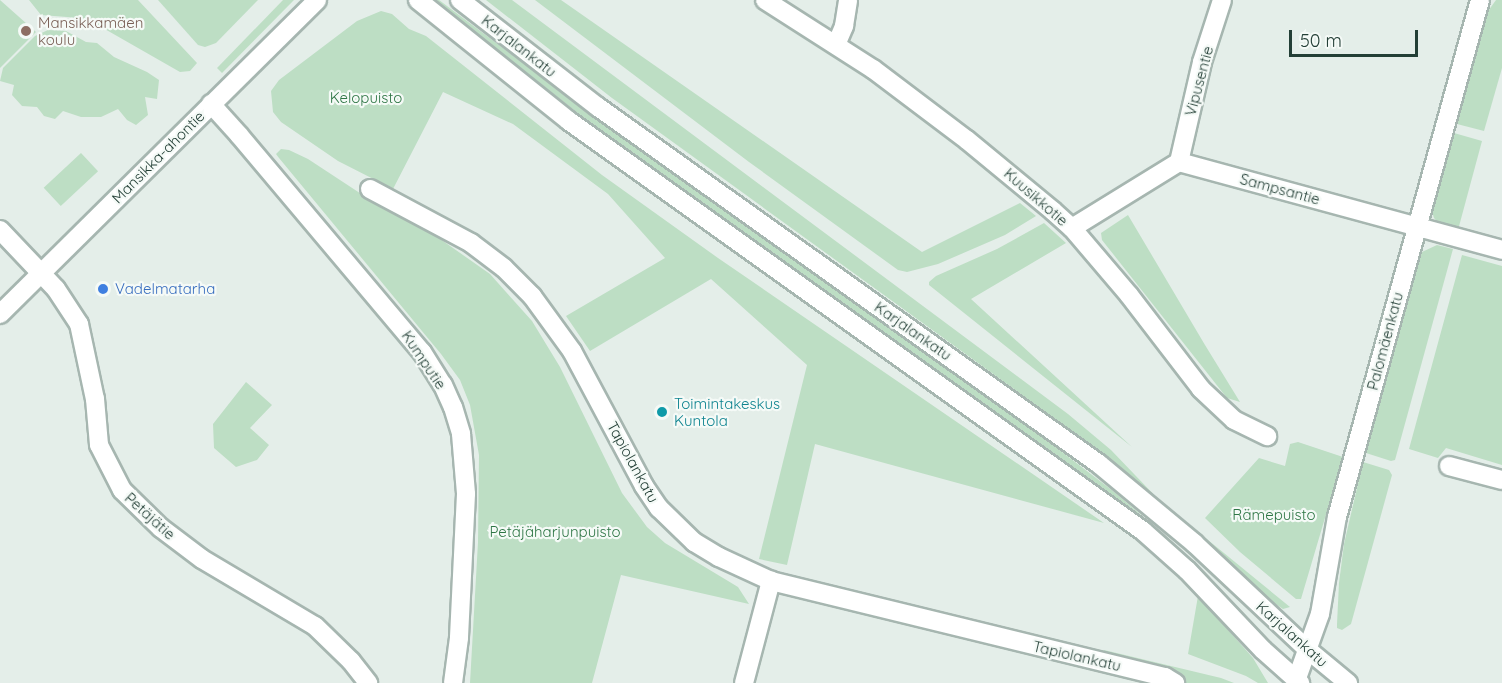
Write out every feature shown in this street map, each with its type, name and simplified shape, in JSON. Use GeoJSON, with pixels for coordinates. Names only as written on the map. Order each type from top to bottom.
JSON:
{"type":"FeatureCollection","features":[{"type":"Feature","properties":{"kind":"street","name":"Mansikka-ahontie"},"geometry":{"type":"LineString","coordinates":[[0,314],[317,0]]}},
{"type":"Feature","properties":{"kind":"street","name":"Karjalankatu"},"geometry":{"type":"LineString","coordinates":[[418,0],[569,121],[1143,531],[1187,570],[1263,650],[1297,682]]}},
{"type":"Feature","properties":{"kind":"street","name":"Karjalankatu"},"geometry":{"type":"LineString","coordinates":[[460,0],[598,107],[1099,464],[1194,543],[1308,650],[1348,683]]}},
{"type":"Feature","properties":{"kind":"street","name":"Kuusikkotie"},"geometry":{"type":"LineString","coordinates":[[765,0],[873,69],[967,140],[1072,228],[1129,296],[1201,389],[1234,420],[1267,436]]}},
{"type":"Feature","properties":{"kind":"street"},"geometry":{"type":"LineString","coordinates":[[836,45],[844,26],[848,0]]}},
{"type":"Feature","properties":{"kind":"street","name":"Vipusentie"},"geometry":{"type":"LineString","coordinates":[[1179,162],[1202,62],[1222,0]]}},
{"type":"Feature","properties":{"kind":"street","name":"Palomäenkatu"},"geometry":{"type":"LineString","coordinates":[[1297,682],[1320,614],[1337,517],[1480,0]]}},
{"type":"Feature","properties":{"kind":"street","name":"Kumputie"},"geometry":{"type":"LineString","coordinates":[[211,104],[422,352],[444,386],[453,407],[464,453],[466,494],[459,638],[453,683]]}},
{"type":"Feature","properties":{"kind":"street"},"geometry":{"type":"LineString","coordinates":[[1072,228],[1179,162]]}},
{"type":"Feature","properties":{"kind":"street","name":"Sampsantie"},"geometry":{"type":"LineString","coordinates":[[1179,162],[1502,250]]}},
{"type":"Feature","properties":{"kind":"street","name":"Tapiolankatu"},"geometry":{"type":"LineString","coordinates":[[370,189],[471,243],[518,281],[548,316],[572,351],[644,486],[659,508],[694,542],[719,557],[771,581],[1165,677],[1175,683]]}},
{"type":"Feature","properties":{"kind":"street","name":"Petäjätie"},"geometry":{"type":"LineString","coordinates":[[0,230],[64,299],[82,334],[95,399],[99,445],[122,490],[161,528],[202,559],[315,626],[351,661],[368,683]]}},
{"type":"Feature","properties":{"kind":"street"},"geometry":{"type":"LineString","coordinates":[[1449,466],[1502,480]]}},
{"type":"Feature","properties":{"kind":"street"},"geometry":{"type":"LineString","coordinates":[[744,683],[771,581]]}},
{"type":"Feature","properties":{"kind":"green space"},"geometry":{"type":"Polygon","coordinates":[[[0,0],[36,32],[0,68],[0,0]]]}},
{"type":"Feature","properties":{"kind":"green space"},"geometry":{"type":"Polygon","coordinates":[[[29,0],[138,0],[197,63],[190,71],[180,72],[103,28],[80,18],[41,15],[29,0]]]}},
{"type":"Feature","properties":{"kind":"green space"},"geometry":{"type":"Polygon","coordinates":[[[158,0],[258,0],[216,43],[205,47],[198,45],[158,0]]]}},
{"type":"Feature","properties":{"kind":"green space"},"geometry":{"type":"Polygon","coordinates":[[[283,0],[294,0],[222,73],[217,68],[283,0]]]}},
{"type":"Feature","properties":{"kind":"green space"},"geometry":{"type":"Polygon","coordinates":[[[433,0],[439,0],[592,115],[1053,445],[1113,491],[1153,525],[1152,527],[588,121],[433,0]]]}},
{"type":"Feature","properties":{"kind":"green space"},"geometry":{"type":"Polygon","coordinates":[[[486,0],[512,0],[1068,414],[1111,450],[1159,500],[1290,607],[1283,609],[1274,603],[1080,437],[612,98],[486,0]]]}},
{"type":"Feature","properties":{"kind":"green space"},"geometry":{"type":"Polygon","coordinates":[[[535,0],[561,0],[922,252],[1020,203],[1036,216],[1005,235],[938,264],[907,272],[898,270],[749,162],[535,0]]]}},
{"type":"Feature","properties":{"kind":"green space"},"geometry":{"type":"Polygon","coordinates":[[[1496,0],[1502,0],[1502,68],[1484,131],[1457,124],[1486,14],[1496,0]]]}},
{"type":"Feature","properties":{"kind":"green space","name":"Kelopuisto"},"geometry":{"type":"Polygon","coordinates":[[[381,11],[392,14],[409,29],[426,36],[602,175],[718,258],[1104,523],[815,444],[787,565],[759,559],[807,365],[711,279],[590,351],[566,316],[665,258],[608,194],[513,124],[443,92],[393,189],[338,161],[281,122],[273,112],[271,91],[279,80],[357,21],[381,11]]]}},
{"type":"Feature","properties":{"kind":"green space"},"geometry":{"type":"Polygon","coordinates":[[[48,30],[66,31],[86,42],[97,43],[114,57],[159,80],[157,99],[145,97],[148,115],[136,125],[127,120],[118,109],[101,117],[81,117],[63,111],[55,119],[44,116],[37,107],[22,106],[12,95],[14,85],[0,81],[3,68],[35,36],[48,30]]]}},
{"type":"Feature","properties":{"kind":"green space"},"geometry":{"type":"Polygon","coordinates":[[[1454,133],[1482,141],[1458,230],[1440,225],[1434,218],[1431,208],[1454,133]]]}},
{"type":"Feature","properties":{"kind":"green space","name":"Petäjäharjunpuisto"},"geometry":{"type":"Polygon","coordinates":[[[281,149],[289,150],[308,159],[375,203],[416,222],[490,274],[532,321],[560,367],[622,493],[647,527],[665,543],[738,587],[749,604],[621,575],[592,683],[470,683],[478,542],[479,455],[470,405],[460,380],[441,354],[276,154],[281,149]]]}},
{"type":"Feature","properties":{"kind":"green space"},"geometry":{"type":"Polygon","coordinates":[[[81,153],[98,171],[61,206],[44,188],[81,153]]]}},
{"type":"Feature","properties":{"kind":"green space"},"geometry":{"type":"Polygon","coordinates":[[[1128,215],[1240,402],[1227,398],[1102,240],[1101,233],[1128,215]]]}},
{"type":"Feature","properties":{"kind":"green space"},"geometry":{"type":"Polygon","coordinates":[[[1044,223],[1066,243],[971,299],[1132,447],[929,285],[929,282],[936,276],[997,249],[1044,223]]]}},
{"type":"Feature","properties":{"kind":"green space"},"geometry":{"type":"Polygon","coordinates":[[[1437,245],[1453,249],[1395,460],[1391,461],[1366,453],[1417,260],[1422,252],[1437,245]]]}},
{"type":"Feature","properties":{"kind":"green space"},"geometry":{"type":"Polygon","coordinates":[[[1462,255],[1502,266],[1502,465],[1446,448],[1438,458],[1409,449],[1462,255]]]}},
{"type":"Feature","properties":{"kind":"green space"},"geometry":{"type":"Polygon","coordinates":[[[246,382],[272,405],[250,428],[269,445],[257,460],[236,467],[214,448],[213,424],[246,382]]]}},
{"type":"Feature","properties":{"kind":"green space","name":"Rämepuisto"},"geometry":{"type":"Polygon","coordinates":[[[1298,442],[1343,457],[1301,599],[1296,599],[1240,552],[1205,518],[1259,458],[1285,466],[1290,444],[1298,442]]]}},
{"type":"Feature","properties":{"kind":"green space"},"geometry":{"type":"Polygon","coordinates":[[[1363,462],[1389,470],[1392,475],[1351,624],[1342,630],[1337,628],[1339,583],[1344,544],[1363,462]]]}},
{"type":"Feature","properties":{"kind":"green space"},"geometry":{"type":"Polygon","coordinates":[[[1198,596],[1253,658],[1268,683],[1258,683],[1246,676],[1188,654],[1198,596]]]}},
{"type":"Feature","properties":{"kind":"green space"},"geometry":{"type":"Polygon","coordinates":[[[1104,650],[1234,683],[1185,683],[1177,674],[1103,655],[1104,650]]]}},
{"type":"Feature","properties":{"kind":"place","name":"Mansikkamäen koulu"},"geometry":{"type":"Point","coordinates":[26,31]}},
{"type":"Feature","properties":{"kind":"place","name":"Vadelmatarha"},"geometry":{"type":"Point","coordinates":[103,289]}},
{"type":"Feature","properties":{"kind":"place","name":"Toimintakeskus Kuntola"},"geometry":{"type":"Point","coordinates":[662,412]}}]}
